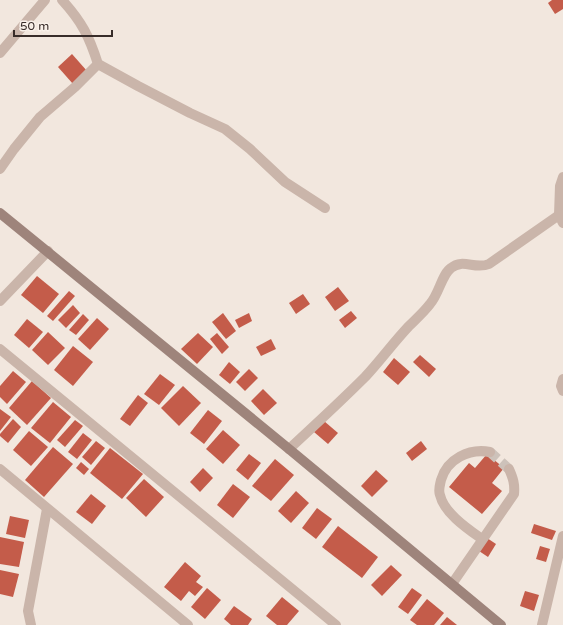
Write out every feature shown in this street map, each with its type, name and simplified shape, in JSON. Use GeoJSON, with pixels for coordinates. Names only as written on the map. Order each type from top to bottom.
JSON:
{"type":"FeatureCollection","features":[{"type":"Feature","properties":{"kind":"street"},"geometry":{"type":"LineString","coordinates":[[0,53],[45,0]]}},
{"type":"Feature","properties":{"kind":"street"},"geometry":{"type":"LineString","coordinates":[[62,0],[72,11],[88,35],[98,64],[150,93],[225,129],[250,149],[284,182],[325,208]]}},
{"type":"Feature","properties":{"kind":"street"},"geometry":{"type":"LineString","coordinates":[[0,169],[40,117],[75,87],[98,64]]}},
{"type":"Feature","properties":{"kind":"street"},"geometry":{"type":"LineString","coordinates":[[289,448],[365,376],[430,305],[437,296],[450,268],[465,263],[477,266],[489,264],[561,219],[560,192],[563,177]]}},
{"type":"Feature","properties":{"kind":"street"},"geometry":{"type":"LineString","coordinates":[[0,213],[289,448],[501,625]]}},
{"type":"Feature","properties":{"kind":"street"},"geometry":{"type":"LineString","coordinates":[[0,301],[48,251]]}},
{"type":"Feature","properties":{"kind":"street"},"geometry":{"type":"LineString","coordinates":[[0,349],[336,625]]}},
{"type":"Feature","properties":{"kind":"street"},"geometry":{"type":"LineString","coordinates":[[563,379],[561,386],[563,391]]}},
{"type":"Feature","properties":{"kind":"street"},"geometry":{"type":"LineString","coordinates":[[482,539],[465,527],[449,511],[443,503],[439,487],[449,464],[473,451],[490,452]]}},
{"type":"Feature","properties":{"kind":"street"},"geometry":{"type":"LineString","coordinates":[[0,469],[188,625]]}},
{"type":"Feature","properties":{"kind":"street"},"geometry":{"type":"LineString","coordinates":[[452,584],[514,494],[514,480],[509,469]]}},
{"type":"Feature","properties":{"kind":"street"},"geometry":{"type":"LineString","coordinates":[[31,625],[28,611],[47,509]]}},
{"type":"Feature","properties":{"kind":"street"},"geometry":{"type":"LineString","coordinates":[[542,625],[563,536]]}},
{"type":"Feature","properties":{"kind":"building"},"geometry":{"type":"Polygon","coordinates":[[[552,0],[563,0],[563,9],[555,14],[548,3],[552,0]]]}},
{"type":"Feature","properties":{"kind":"building"},"geometry":{"type":"Polygon","coordinates":[[[72,54],[87,71],[73,84],[58,67],[72,54]]]}},
{"type":"Feature","properties":{"kind":"building"},"geometry":{"type":"Polygon","coordinates":[[[37,276],[59,294],[43,313],[21,295],[37,276]]]}},
{"type":"Feature","properties":{"kind":"building"},"geometry":{"type":"Polygon","coordinates":[[[338,287],[349,301],[335,311],[325,297],[338,287]]]}},
{"type":"Feature","properties":{"kind":"building"},"geometry":{"type":"Polygon","coordinates":[[[69,291],[75,296],[53,321],[47,316],[69,291]]]}},
{"type":"Feature","properties":{"kind":"building"},"geometry":{"type":"Polygon","coordinates":[[[303,294],[310,304],[296,314],[289,303],[303,294]]]}},
{"type":"Feature","properties":{"kind":"building"},"geometry":{"type":"Polygon","coordinates":[[[73,305],[80,313],[66,328],[58,320],[73,305]]]}},
{"type":"Feature","properties":{"kind":"building"},"geometry":{"type":"Polygon","coordinates":[[[351,311],[357,318],[345,328],[339,320],[351,311]]]}},
{"type":"Feature","properties":{"kind":"building"},"geometry":{"type":"Polygon","coordinates":[[[223,313],[236,331],[226,339],[212,322],[223,313]]]}},
{"type":"Feature","properties":{"kind":"building"},"geometry":{"type":"Polygon","coordinates":[[[249,313],[252,321],[239,328],[235,320],[249,313]]]}},
{"type":"Feature","properties":{"kind":"building"},"geometry":{"type":"Polygon","coordinates":[[[83,314],[89,320],[76,335],[69,330],[83,314]]]}},
{"type":"Feature","properties":{"kind":"building"},"geometry":{"type":"Polygon","coordinates":[[[97,318],[109,329],[90,350],[78,339],[97,318]]]}},
{"type":"Feature","properties":{"kind":"building"},"geometry":{"type":"Polygon","coordinates":[[[27,319],[43,332],[29,348],[14,335],[27,319]]]}},
{"type":"Feature","properties":{"kind":"building"},"geometry":{"type":"Polygon","coordinates":[[[48,332],[65,348],[48,365],[32,350],[48,332]]]}},
{"type":"Feature","properties":{"kind":"building"},"geometry":{"type":"Polygon","coordinates":[[[198,333],[213,347],[197,364],[181,349],[198,333]]]}},
{"type":"Feature","properties":{"kind":"building"},"geometry":{"type":"Polygon","coordinates":[[[217,333],[229,347],[222,354],[210,339],[217,333]]]}},
{"type":"Feature","properties":{"kind":"building"},"geometry":{"type":"Polygon","coordinates":[[[271,339],[276,349],[261,356],[256,347],[271,339]]]}},
{"type":"Feature","properties":{"kind":"building"},"geometry":{"type":"Polygon","coordinates":[[[73,346],[93,362],[73,386],[54,370],[73,346]]]}},
{"type":"Feature","properties":{"kind":"building"},"geometry":{"type":"Polygon","coordinates":[[[420,355],[436,369],[429,377],[413,362],[420,355]]]}},
{"type":"Feature","properties":{"kind":"building"},"geometry":{"type":"Polygon","coordinates":[[[394,358],[410,372],[398,385],[383,372],[394,358]]]}},
{"type":"Feature","properties":{"kind":"building"},"geometry":{"type":"Polygon","coordinates":[[[229,362],[240,372],[230,384],[219,375],[229,362]]]}},
{"type":"Feature","properties":{"kind":"building"},"geometry":{"type":"Polygon","coordinates":[[[249,369],[258,378],[245,391],[236,382],[249,369]]]}},
{"type":"Feature","properties":{"kind":"building"},"geometry":{"type":"Polygon","coordinates":[[[13,371],[26,382],[7,404],[0,397],[0,386],[13,371]]]}},
{"type":"Feature","properties":{"kind":"building"},"geometry":{"type":"Polygon","coordinates":[[[160,374],[175,385],[159,405],[144,394],[160,374]]]}},
{"type":"Feature","properties":{"kind":"building"},"geometry":{"type":"Polygon","coordinates":[[[32,381],[51,398],[27,425],[9,408],[32,381]]]}},
{"type":"Feature","properties":{"kind":"building"},"geometry":{"type":"Polygon","coordinates":[[[183,386],[201,403],[179,426],[161,408],[183,386]]]}},
{"type":"Feature","properties":{"kind":"building"},"geometry":{"type":"Polygon","coordinates":[[[263,389],[277,403],[264,415],[251,401],[263,389]]]}},
{"type":"Feature","properties":{"kind":"building"},"geometry":{"type":"Polygon","coordinates":[[[138,395],[148,403],[130,426],[120,419],[138,395]]]}},
{"type":"Feature","properties":{"kind":"building"},"geometry":{"type":"Polygon","coordinates":[[[53,402],[71,417],[50,443],[31,428],[53,402]]]}},
{"type":"Feature","properties":{"kind":"building"},"geometry":{"type":"Polygon","coordinates":[[[0,409],[11,417],[0,431],[0,409]]]}},
{"type":"Feature","properties":{"kind":"building"},"geometry":{"type":"Polygon","coordinates":[[[208,410],[222,421],[204,444],[190,433],[208,410]]]}},
{"type":"Feature","properties":{"kind":"building"},"geometry":{"type":"Polygon","coordinates":[[[13,419],[21,427],[8,443],[0,436],[0,434],[13,419]]]}},
{"type":"Feature","properties":{"kind":"building"},"geometry":{"type":"Polygon","coordinates":[[[75,420],[83,426],[65,447],[57,440],[75,420]]]}},
{"type":"Feature","properties":{"kind":"building"},"geometry":{"type":"Polygon","coordinates":[[[324,421],[338,433],[328,444],[314,432],[324,421]]]}},
{"type":"Feature","properties":{"kind":"building"},"geometry":{"type":"Polygon","coordinates":[[[223,430],[240,445],[223,464],[206,449],[223,430]]]}},
{"type":"Feature","properties":{"kind":"building"},"geometry":{"type":"Polygon","coordinates":[[[29,431],[48,447],[31,466],[13,450],[29,431]]]}},
{"type":"Feature","properties":{"kind":"building"},"geometry":{"type":"Polygon","coordinates":[[[83,433],[92,440],[77,459],[68,452],[83,433]]]}},
{"type":"Feature","properties":{"kind":"building"},"geometry":{"type":"Polygon","coordinates":[[[96,441],[105,448],[91,465],[82,457],[96,441]]]}},
{"type":"Feature","properties":{"kind":"building"},"geometry":{"type":"Polygon","coordinates":[[[421,441],[427,449],[412,461],[406,453],[421,441]]]}},
{"type":"Feature","properties":{"kind":"building"},"geometry":{"type":"Polygon","coordinates":[[[53,447],[73,464],[44,497],[25,480],[53,447]]]}},
{"type":"Feature","properties":{"kind":"building"},"geometry":{"type":"Polygon","coordinates":[[[110,448],[143,474],[122,499],[90,473],[110,448]]]}},
{"type":"Feature","properties":{"kind":"building"},"geometry":{"type":"Polygon","coordinates":[[[249,454],[261,463],[248,480],[236,470],[249,454]]]}},
{"type":"Feature","properties":{"kind":"building"},"geometry":{"type":"Polygon","coordinates":[[[487,454],[504,468],[492,483],[502,491],[482,514],[449,487],[469,463],[475,468],[487,454]]]}},
{"type":"Feature","properties":{"kind":"building"},"geometry":{"type":"Polygon","coordinates":[[[275,459],[294,475],[271,501],[252,486],[275,459]]]}},
{"type":"Feature","properties":{"kind":"building"},"geometry":{"type":"Polygon","coordinates":[[[81,462],[89,469],[84,475],[76,468],[81,462]]]}},
{"type":"Feature","properties":{"kind":"building"},"geometry":{"type":"Polygon","coordinates":[[[203,468],[213,478],[200,492],[190,482],[203,468]]]}},
{"type":"Feature","properties":{"kind":"building"},"geometry":{"type":"Polygon","coordinates":[[[376,470],[388,481],[372,497],[361,486],[376,470]]]}},
{"type":"Feature","properties":{"kind":"building"},"geometry":{"type":"Polygon","coordinates":[[[144,479],[164,497],[146,517],[126,498],[144,479]]]}},
{"type":"Feature","properties":{"kind":"building"},"geometry":{"type":"Polygon","coordinates":[[[233,484],[250,497],[233,518],[217,505],[233,484]]]}},
{"type":"Feature","properties":{"kind":"building"},"geometry":{"type":"Polygon","coordinates":[[[296,491],[309,503],[291,523],[278,511],[296,491]]]}},
{"type":"Feature","properties":{"kind":"building"},"geometry":{"type":"Polygon","coordinates":[[[91,494],[106,506],[92,524],[76,512],[91,494]]]}},
{"type":"Feature","properties":{"kind":"building"},"geometry":{"type":"Polygon","coordinates":[[[317,508],[332,519],[316,539],[302,528],[317,508]]]}},
{"type":"Feature","properties":{"kind":"building"},"geometry":{"type":"Polygon","coordinates":[[[10,516],[29,520],[25,538],[6,534],[10,516]]]}},
{"type":"Feature","properties":{"kind":"building"},"geometry":{"type":"Polygon","coordinates":[[[534,524],[556,531],[552,540],[531,533],[534,524]]]}},
{"type":"Feature","properties":{"kind":"building"},"geometry":{"type":"Polygon","coordinates":[[[338,526],[378,557],[362,578],[322,547],[338,526]]]}},
{"type":"Feature","properties":{"kind":"building"},"geometry":{"type":"Polygon","coordinates":[[[0,537],[24,542],[19,567],[0,564],[0,537]]]}},
{"type":"Feature","properties":{"kind":"building"},"geometry":{"type":"Polygon","coordinates":[[[487,538],[496,544],[488,557],[479,551],[487,538]]]}},
{"type":"Feature","properties":{"kind":"building"},"geometry":{"type":"Polygon","coordinates":[[[540,546],[550,549],[546,562],[536,559],[540,546]]]}},
{"type":"Feature","properties":{"kind":"building"},"geometry":{"type":"Polygon","coordinates":[[[185,562],[201,576],[196,582],[203,587],[195,596],[189,591],[181,601],[164,587],[185,562]]]}},
{"type":"Feature","properties":{"kind":"building"},"geometry":{"type":"Polygon","coordinates":[[[391,565],[402,575],[382,596],[371,585],[391,565]]]}},
{"type":"Feature","properties":{"kind":"building"},"geometry":{"type":"Polygon","coordinates":[[[0,570],[19,574],[13,597],[0,594],[0,570]]]}},
{"type":"Feature","properties":{"kind":"building"},"geometry":{"type":"Polygon","coordinates":[[[207,588],[221,600],[205,619],[191,607],[207,588]]]}},
{"type":"Feature","properties":{"kind":"building"},"geometry":{"type":"Polygon","coordinates":[[[412,588],[422,595],[408,614],[398,607],[412,588]]]}},
{"type":"Feature","properties":{"kind":"building"},"geometry":{"type":"Polygon","coordinates":[[[525,591],[539,595],[534,611],[520,606],[525,591]]]}},
{"type":"Feature","properties":{"kind":"building"},"geometry":{"type":"Polygon","coordinates":[[[282,597],[299,611],[287,625],[277,625],[266,616],[282,597]]]}},
{"type":"Feature","properties":{"kind":"building"},"geometry":{"type":"Polygon","coordinates":[[[427,599],[444,613],[434,625],[417,625],[410,620],[427,599]]]}},
{"type":"Feature","properties":{"kind":"building"},"geometry":{"type":"Polygon","coordinates":[[[234,606],[252,619],[248,625],[231,625],[224,619],[234,606]]]}},
{"type":"Feature","properties":{"kind":"building"},"geometry":{"type":"Polygon","coordinates":[[[447,617],[457,625],[440,625],[447,617]]]}},
{"type":"Feature","properties":{"kind":"tunnel"},"geometry":{"type":"LineString","coordinates":[[490,452],[509,469]]}}]}
